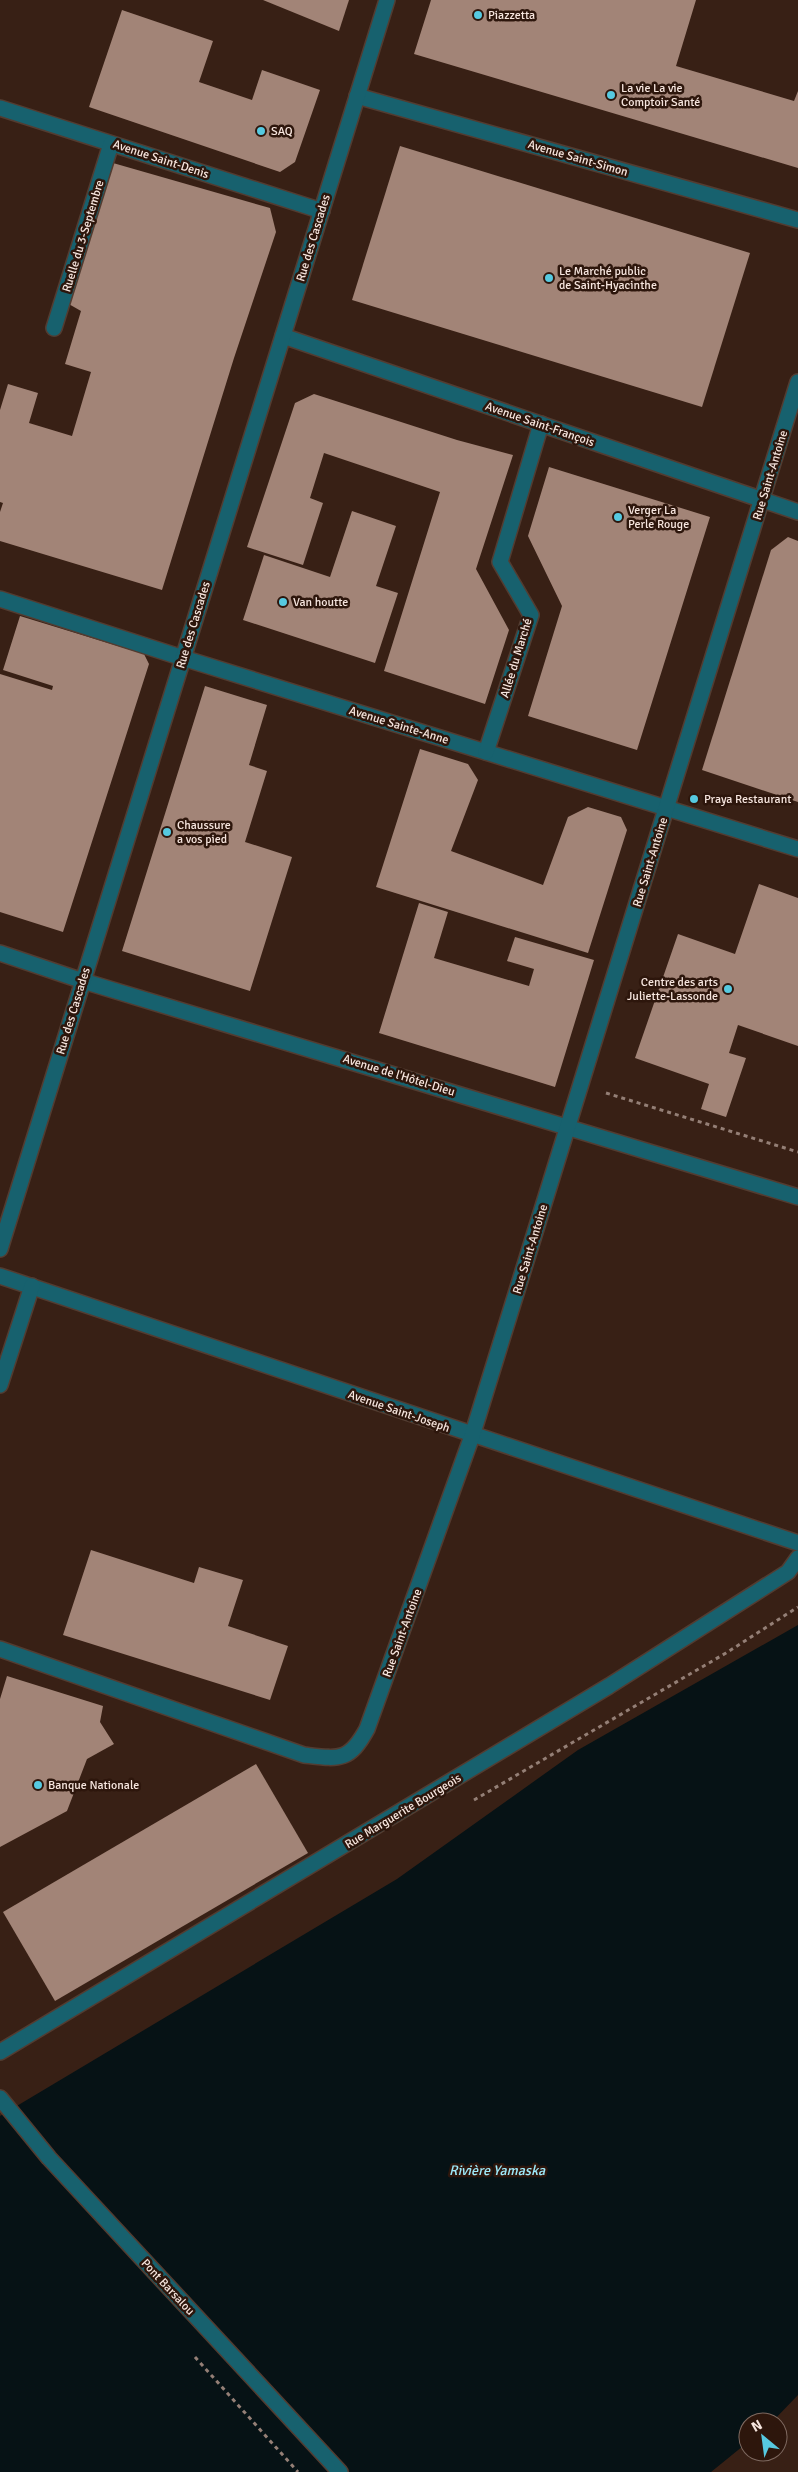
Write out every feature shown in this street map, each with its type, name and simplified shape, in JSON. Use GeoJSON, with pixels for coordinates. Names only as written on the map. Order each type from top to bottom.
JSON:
{"type":"FeatureCollection","features":[{"type":"Feature","properties":{"kind":"street","name":"Rue des Cascades"},"geometry":{"type":"LineString","coordinates":[[0,1249],[387,0]]}},
{"type":"Feature","properties":{"kind":"street","name":"Avenue Saint-Simon"},"geometry":{"type":"LineString","coordinates":[[357,96],[798,220]]}},
{"type":"Feature","properties":{"kind":"street","name":"Avenue Saint-Denis"},"geometry":{"type":"LineString","coordinates":[[0,108],[322,211]]}},
{"type":"Feature","properties":{"kind":"street","name":"Ruelle du 3-Septembre"},"geometry":{"type":"LineString","coordinates":[[54,328],[111,144]]}},
{"type":"Feature","properties":{"kind":"street","name":"Avenue Saint-François"},"geometry":{"type":"LineString","coordinates":[[283,336],[798,512]]}},
{"type":"Feature","properties":{"kind":"street","name":"Rue Saint-Antoine"},"geometry":{"type":"LineString","coordinates":[[0,1649],[304,1755],[336,1759],[357,1748],[367,1729],[472,1436],[798,382]]}},
{"type":"Feature","properties":{"kind":"street","name":"Allée du Marché"},"geometry":{"type":"LineString","coordinates":[[486,752],[531,615],[500,562],[540,424]]}},
{"type":"Feature","properties":{"kind":"street","name":"Avenue Sainte-Anne"},"geometry":{"type":"LineString","coordinates":[[0,599],[183,658],[798,849]]}},
{"type":"Feature","properties":{"kind":"street","name":"Avenue de l'Hôtel-Dieu"},"geometry":{"type":"LineString","coordinates":[[0,953],[83,980],[798,1197]]}},
{"type":"Feature","properties":{"kind":"street","name":"Avenue Saint-Joseph"},"geometry":{"type":"LineString","coordinates":[[0,1276],[798,1544]]}},
{"type":"Feature","properties":{"kind":"street"},"geometry":{"type":"LineString","coordinates":[[0,1385],[32,1286]]}},
{"type":"Feature","properties":{"kind":"street","name":"Rue Marguerite Bourgeois"},"geometry":{"type":"LineString","coordinates":[[0,2052],[609,1686],[788,1572],[798,1558]]}},
{"type":"Feature","properties":{"kind":"street","name":"Pont Barsalou"},"geometry":{"type":"LineString","coordinates":[[0,2098],[49,2158],[340,2472]]}},
{"type":"Feature","properties":{"kind":"path"},"geometry":{"type":"LineString","coordinates":[[581,1085],[798,1152]]}},
{"type":"Feature","properties":{"kind":"water","name":"Rivière Yamaska"},"geometry":{"type":"Polygon","coordinates":[[[798,1625],[798,2395],[782,2412],[738,2412],[738,2450],[711,2472],[0,2472],[0,2116],[397,1879],[578,1750],[798,1625]]]}},
{"type":"Feature","properties":{"kind":"building"},"geometry":{"type":"Polygon","coordinates":[[[263,0],[349,0],[339,31],[263,0]]]}},
{"type":"Feature","properties":{"kind":"building"},"geometry":{"type":"Polygon","coordinates":[[[431,0],[696,0],[676,66],[794,101],[798,91],[798,168],[414,54],[431,0]]]}},
{"type":"Feature","properties":{"kind":"building"},"geometry":{"type":"Polygon","coordinates":[[[122,10],[213,41],[199,82],[252,100],[262,70],[320,90],[295,162],[280,172],[89,107],[122,10]]]}},
{"type":"Feature","properties":{"kind":"building"},"geometry":{"type":"Polygon","coordinates":[[[400,146],[750,253],[702,407],[352,300],[400,146]]]}},
{"type":"Feature","properties":{"kind":"building"},"geometry":{"type":"Polygon","coordinates":[[[113,163],[270,208],[276,232],[234,358],[162,590],[0,541],[0,512],[3,503],[0,502],[0,410],[8,384],[38,393],[29,423],[72,436],[91,372],[65,364],[81,311],[67,303],[113,163]]]}},
{"type":"Feature","properties":{"kind":"building"},"geometry":{"type":"Polygon","coordinates":[[[314,394],[457,440],[513,455],[476,569],[509,630],[485,704],[384,671],[440,492],[324,453],[310,498],[323,503],[303,565],[247,547],[295,403],[314,394]]]}},
{"type":"Feature","properties":{"kind":"building"},"geometry":{"type":"Polygon","coordinates":[[[549,467],[710,517],[637,750],[528,716],[562,606],[528,536],[549,467]]]}},
{"type":"Feature","properties":{"kind":"building"},"geometry":{"type":"Polygon","coordinates":[[[352,511],[396,526],[376,586],[398,593],[375,663],[243,620],[264,555],[330,577],[352,511]]]}},
{"type":"Feature","properties":{"kind":"building"},"geometry":{"type":"Polygon","coordinates":[[[788,537],[798,541],[798,802],[702,770],[771,550],[788,537]]]}},
{"type":"Feature","properties":{"kind":"building"},"geometry":{"type":"Polygon","coordinates":[[[20,616],[144,654],[149,664],[63,932],[0,912],[0,674],[52,690],[53,686],[3,670],[20,616]]]}},
{"type":"Feature","properties":{"kind":"building"},"geometry":{"type":"Polygon","coordinates":[[[205,686],[267,705],[249,765],[267,771],[245,842],[292,857],[250,991],[122,951],[205,686]]]}},
{"type":"Feature","properties":{"kind":"building"},"geometry":{"type":"Polygon","coordinates":[[[420,749],[468,764],[478,780],[451,851],[543,885],[568,817],[588,807],[621,817],[627,830],[588,953],[376,887],[420,749]]]}},
{"type":"Feature","properties":{"kind":"building","name":"Centre des arts Juliette-Lassonde"},"geometry":{"type":"Polygon","coordinates":[[[759,884],[798,898],[798,1046],[738,1025],[729,1053],[746,1058],[726,1117],[701,1109],[709,1084],[635,1058],[678,934],[735,954],[759,884]]]}},
{"type":"Feature","properties":{"kind":"building"},"geometry":{"type":"Polygon","coordinates":[[[419,903],[448,912],[434,958],[529,986],[534,969],[507,961],[515,937],[594,960],[555,1087],[379,1033],[419,903]]]}},
{"type":"Feature","properties":{"kind":"building"},"geometry":{"type":"Polygon","coordinates":[[[91,1550],[194,1583],[199,1567],[243,1580],[228,1626],[288,1646],[270,1700],[63,1635],[91,1550]]]}},
{"type":"Feature","properties":{"kind":"building","name":"Banque Nationale"},"geometry":{"type":"Polygon","coordinates":[[[7,1676],[103,1706],[100,1722],[114,1744],[87,1759],[67,1811],[0,1847],[0,1699],[7,1676]]]}},
{"type":"Feature","properties":{"kind":"building"},"geometry":{"type":"Polygon","coordinates":[[[256,1764],[308,1853],[55,2001],[3,1912],[256,1764]]]}},
{"type":"Feature","properties":{"kind":"place","name":"Piazzetta"},"geometry":{"type":"Point","coordinates":[478,15]}},
{"type":"Feature","properties":{"kind":"place","name":"La vie La vie Comptoir Santé"},"geometry":{"type":"Point","coordinates":[611,95]}},
{"type":"Feature","properties":{"kind":"place","name":"SAQ"},"geometry":{"type":"Point","coordinates":[261,131]}},
{"type":"Feature","properties":{"kind":"place","name":"Le Marché public de Saint-Hyacinthe"},"geometry":{"type":"Point","coordinates":[549,278]}},
{"type":"Feature","properties":{"kind":"place","name":"Verger La Perle Rouge"},"geometry":{"type":"Point","coordinates":[618,517]}},
{"type":"Feature","properties":{"kind":"place","name":"Van houtte"},"geometry":{"type":"Point","coordinates":[283,602]}},
{"type":"Feature","properties":{"kind":"place","name":"Praya Restaurant"},"geometry":{"type":"Point","coordinates":[694,799]}},
{"type":"Feature","properties":{"kind":"place","name":"Chaussure a vos pied"},"geometry":{"type":"Point","coordinates":[167,832]}},
{"type":"Feature","properties":{"kind":"place","name":"Centre des arts Juliette-Lassonde"},"geometry":{"type":"Point","coordinates":[728,989]}},
{"type":"Feature","properties":{"kind":"place","name":"Banque Nationale"},"geometry":{"type":"Point","coordinates":[38,1785]}}]}
